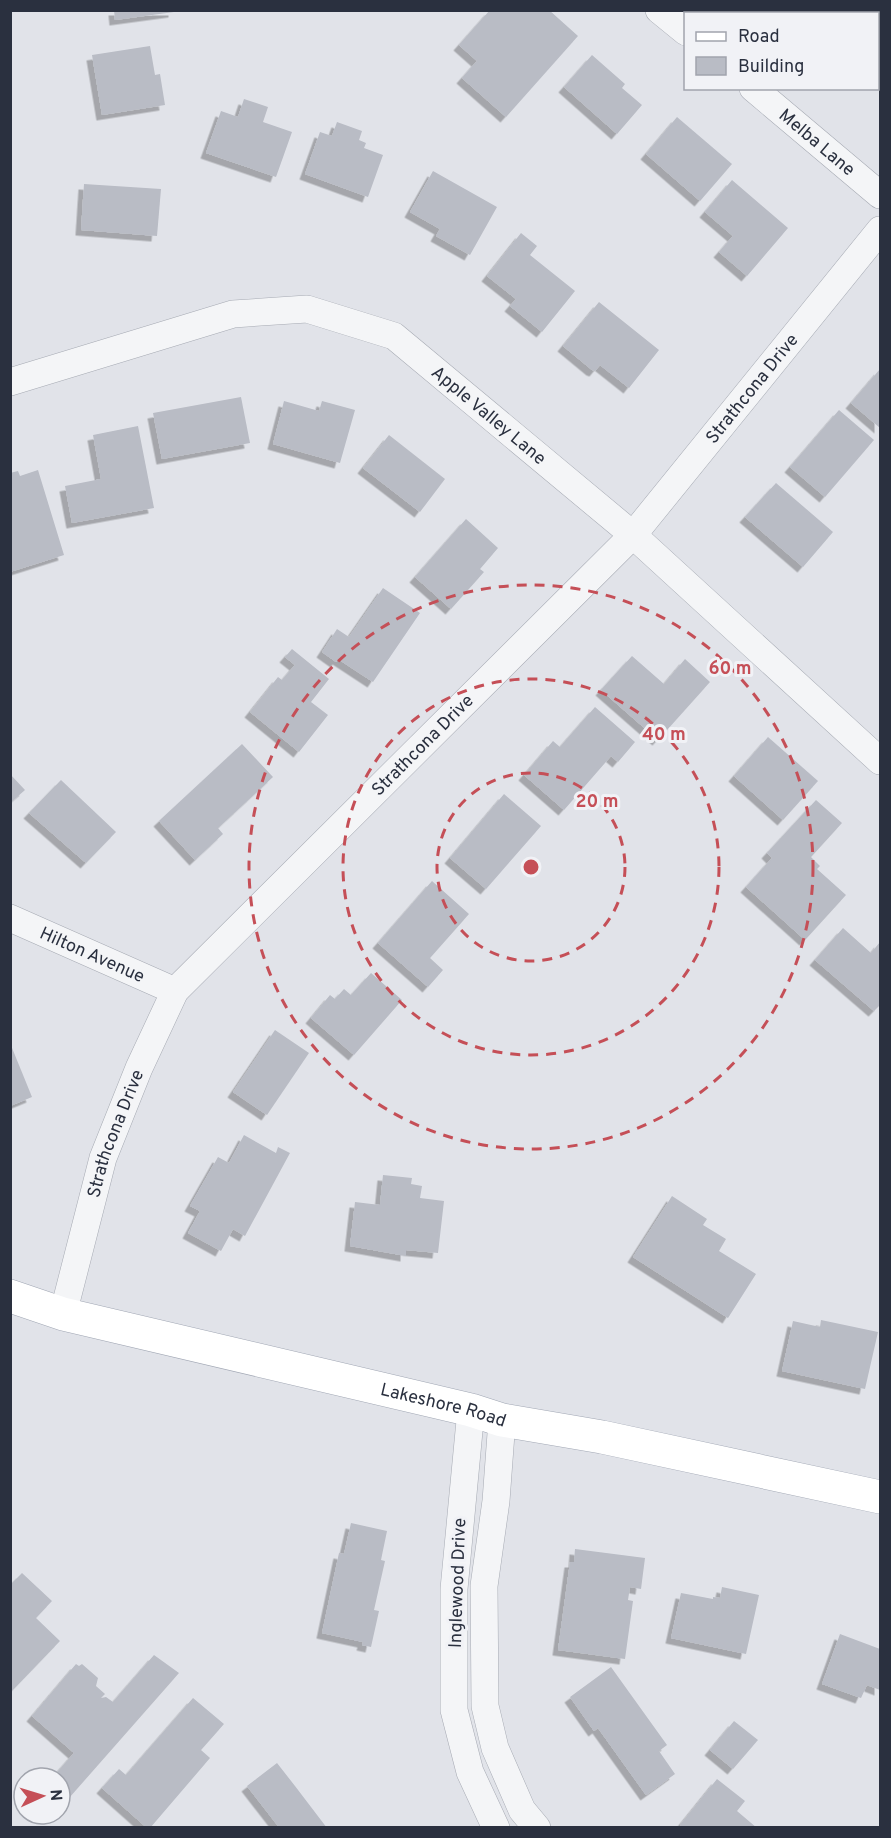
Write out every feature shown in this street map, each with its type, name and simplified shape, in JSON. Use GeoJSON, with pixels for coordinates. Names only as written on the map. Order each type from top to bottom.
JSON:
{"type":"FeatureCollection","features":[{"type":"Feature","properties":{"kind":"main road","name":"Lakeshore Road"},"geometry":{"type":"LineString","coordinates":[[10,1296],[63,1314],[471,1410],[502,1420],[602,1437],[880,1497]]}},
{"type":"Feature","properties":{"kind":"street"},"geometry":{"type":"LineString","coordinates":[[660,10],[684,30]]}},
{"type":"Feature","properties":{"kind":"street","name":"Melba Lane"},"geometry":{"type":"LineString","coordinates":[[755,90],[880,195]]}},
{"type":"Feature","properties":{"kind":"street","name":"Strathcona Drive"},"geometry":{"type":"LineString","coordinates":[[63,1314],[103,1158],[139,1068],[175,991],[633,535],[880,230]]}},
{"type":"Feature","properties":{"kind":"street","name":"Apple Valley Lane"},"geometry":{"type":"LineString","coordinates":[[10,382],[233,314],[307,309],[394,336],[633,535],[880,761]]}},
{"type":"Feature","properties":{"kind":"street","name":"Hilton Avenue"},"geometry":{"type":"LineString","coordinates":[[10,918],[175,991]]}},
{"type":"Feature","properties":{"kind":"street","name":"Inglewood Drive"},"geometry":{"type":"LineString","coordinates":[[471,1410],[461,1495],[454,1589],[454,1710],[470,1772],[496,1827]]}},
{"type":"Feature","properties":{"kind":"street","name":"Inglewood Drive"},"geometry":{"type":"LineString","coordinates":[[502,1420],[496,1501],[484,1586],[485,1706],[495,1748],[522,1810],[537,1827]]}},
{"type":"Feature","properties":{"kind":"street","name":"Inglewood Drive"},"geometry":{"type":"LineString","coordinates":[[461,1495],[496,1501]]}},
{"type":"Feature","properties":{"kind":"street","name":"Inglewood Drive"},"geometry":{"type":"LineString","coordinates":[[454,1671],[485,1672]]}},
{"type":"Feature","properties":{"kind":"street"},"geometry":{"type":"LineString","coordinates":[[454,1710],[485,1706]]}},
{"type":"Feature","properties":{"kind":"building"},"geometry":{"type":"Polygon","coordinates":[[[114,10],[174,10],[174,12],[115,20],[114,10]]]}},
{"type":"Feature","properties":{"kind":"building"},"geometry":{"type":"Polygon","coordinates":[[[490,10],[549,10],[578,36],[506,117],[462,78],[477,61],[459,45],[490,10]]]}},
{"type":"Feature","properties":{"kind":"building"},"geometry":{"type":"Polygon","coordinates":[[[799,10],[854,10],[852,12],[800,12],[799,10]]]}},
{"type":"Feature","properties":{"kind":"building"},"geometry":{"type":"Polygon","coordinates":[[[874,10],[880,10],[880,77],[879,12],[874,10]]]}},
{"type":"Feature","properties":{"kind":"building"},"geometry":{"type":"Polygon","coordinates":[[[150,46],[155,75],[160,74],[165,105],[102,115],[92,55],[150,46]]]}},
{"type":"Feature","properties":{"kind":"building"},"geometry":{"type":"Polygon","coordinates":[[[592,55],[625,84],[622,88],[642,105],[617,134],[564,87],[592,55]]]}},
{"type":"Feature","properties":{"kind":"building"},"geometry":{"type":"Polygon","coordinates":[[[244,99],[268,107],[263,122],[292,132],[276,177],[206,153],[221,111],[238,117],[244,99]]]}},
{"type":"Feature","properties":{"kind":"building"},"geometry":{"type":"Polygon","coordinates":[[[677,117],[732,164],[700,201],[646,154],[677,117]]]}},
{"type":"Feature","properties":{"kind":"building"},"geometry":{"type":"Polygon","coordinates":[[[337,122],[362,131],[359,140],[366,143],[364,148],[383,155],[368,197],[305,174],[320,132],[332,136],[337,122]]]}},
{"type":"Feature","properties":{"kind":"building"},"geometry":{"type":"Polygon","coordinates":[[[433,171],[497,207],[470,255],[436,236],[440,229],[410,212],[433,171]]]}},
{"type":"Feature","properties":{"kind":"building"},"geometry":{"type":"Polygon","coordinates":[[[732,180],[788,228],[747,276],[719,252],[733,236],[705,212],[732,180]]]}},
{"type":"Feature","properties":{"kind":"building"},"geometry":{"type":"Polygon","coordinates":[[[84,184],[161,189],[157,236],[81,230],[84,184]]]}},
{"type":"Feature","properties":{"kind":"building"},"geometry":{"type":"Polygon","coordinates":[[[521,233],[537,246],[530,255],[575,291],[542,332],[510,306],[516,299],[487,276],[521,233]]]}},
{"type":"Feature","properties":{"kind":"building"},"geometry":{"type":"Polygon","coordinates":[[[599,302],[659,350],[629,388],[600,365],[595,371],[592,370],[563,346],[599,302]]]}},
{"type":"Feature","properties":{"kind":"building"},"geometry":{"type":"Polygon","coordinates":[[[880,369],[880,428],[851,403],[880,369]]]}},
{"type":"Feature","properties":{"kind":"building"},"geometry":{"type":"Polygon","coordinates":[[[241,397],[250,443],[162,459],[153,413],[241,397]]]}},
{"type":"Feature","properties":{"kind":"building"},"geometry":{"type":"Polygon","coordinates":[[[284,401],[319,411],[322,401],[355,410],[340,463],[273,444],[284,401]]]}},
{"type":"Feature","properties":{"kind":"building"},"geometry":{"type":"Polygon","coordinates":[[[839,410],[874,440],[825,497],[790,467],[839,410]]]}},
{"type":"Feature","properties":{"kind":"building"},"geometry":{"type":"Polygon","coordinates":[[[138,426],[154,508],[72,523],[65,486],[101,479],[93,435],[138,426]]]}},
{"type":"Feature","properties":{"kind":"building"},"geometry":{"type":"Polygon","coordinates":[[[389,435],[445,479],[420,512],[363,468],[389,435]]]}},
{"type":"Feature","properties":{"kind":"building"},"geometry":{"type":"Polygon","coordinates":[[[38,470],[64,555],[10,572],[10,473],[18,471],[20,476],[38,470]]]}},
{"type":"Feature","properties":{"kind":"building"},"geometry":{"type":"Polygon","coordinates":[[[776,483],[833,532],[803,567],[745,517],[776,483]]]}},
{"type":"Feature","properties":{"kind":"building"},"geometry":{"type":"Polygon","coordinates":[[[466,519],[498,548],[480,569],[484,572],[451,609],[415,577],[466,519]]]}},
{"type":"Feature","properties":{"kind":"building"},"geometry":{"type":"Polygon","coordinates":[[[383,588],[420,613],[373,682],[338,659],[336,662],[322,652],[337,629],[349,637],[383,588]]]}},
{"type":"Feature","properties":{"kind":"building"},"geometry":{"type":"Polygon","coordinates":[[[292,649],[329,679],[311,702],[328,715],[299,752],[250,712],[278,677],[282,680],[295,665],[285,657],[292,649]]]}},
{"type":"Feature","properties":{"kind":"building"},"geometry":{"type":"Polygon","coordinates":[[[632,656],[664,684],[685,659],[710,682],[658,740],[601,690],[632,656]]]}},
{"type":"Feature","properties":{"kind":"building"},"geometry":{"type":"Polygon","coordinates":[[[595,707],[635,742],[618,762],[611,756],[564,810],[524,775],[553,741],[560,747],[595,707]]]}},
{"type":"Feature","properties":{"kind":"building"},"geometry":{"type":"Polygon","coordinates":[[[768,737],[818,781],[783,820],[734,776],[768,737]]]}},
{"type":"Feature","properties":{"kind":"building"},"geometry":{"type":"Polygon","coordinates":[[[242,744],[273,777],[218,828],[223,834],[195,860],[159,821],[242,744]]]}},
{"type":"Feature","properties":{"kind":"building"},"geometry":{"type":"Polygon","coordinates":[[[10,774],[25,790],[10,803],[10,774]]]}},
{"type":"Feature","properties":{"kind":"building"},"geometry":{"type":"Polygon","coordinates":[[[61,780],[116,832],[86,863],[29,813],[61,780]]]}},
{"type":"Feature","properties":{"kind":"building"},"geometry":{"type":"Polygon","coordinates":[[[504,794],[541,826],[486,889],[450,858],[504,794]]]}},
{"type":"Feature","properties":{"kind":"building"},"geometry":{"type":"Polygon","coordinates":[[[816,800],[842,823],[811,857],[820,866],[817,869],[846,895],[805,940],[746,887],[772,858],[767,853],[816,800]]]}},
{"type":"Feature","properties":{"kind":"building"},"geometry":{"type":"Polygon","coordinates":[[[432,881],[469,914],[430,958],[443,970],[428,987],[378,943],[432,881]]]}},
{"type":"Feature","properties":{"kind":"building"},"geometry":{"type":"Polygon","coordinates":[[[843,928],[871,953],[880,942],[880,1005],[874,1011],[815,960],[843,928]]]}},
{"type":"Feature","properties":{"kind":"building"},"geometry":{"type":"Polygon","coordinates":[[[371,973],[402,1000],[354,1055],[311,1018],[330,995],[335,999],[344,989],[351,995],[371,973]]]}},
{"type":"Feature","properties":{"kind":"building"},"geometry":{"type":"Polygon","coordinates":[[[275,1030],[309,1053],[267,1115],[233,1092],[275,1030]]]}},
{"type":"Feature","properties":{"kind":"building"},"geometry":{"type":"Polygon","coordinates":[[[10,1043],[32,1097],[10,1106],[10,1043]]]}},
{"type":"Feature","properties":{"kind":"building"},"geometry":{"type":"Polygon","coordinates":[[[244,1135],[276,1153],[278,1147],[290,1153],[245,1236],[233,1229],[221,1251],[188,1233],[200,1211],[190,1206],[218,1157],[229,1163],[244,1135]]]}},
{"type":"Feature","properties":{"kind":"building"},"geometry":{"type":"Polygon","coordinates":[[[383,1175],[412,1178],[411,1184],[422,1186],[420,1198],[444,1201],[438,1253],[406,1250],[406,1256],[350,1246],[355,1202],[380,1205],[383,1175]]]}},
{"type":"Feature","properties":{"kind":"building"},"geometry":{"type":"Polygon","coordinates":[[[672,1196],[707,1219],[703,1225],[726,1239],[719,1251],[756,1274],[728,1318],[633,1257],[672,1196]]]}},
{"type":"Feature","properties":{"kind":"building"},"geometry":{"type":"Polygon","coordinates":[[[821,1320],[878,1332],[865,1389],[782,1371],[793,1321],[820,1327],[821,1320]]]}},
{"type":"Feature","properties":{"kind":"building"},"geometry":{"type":"Polygon","coordinates":[[[351,1523],[387,1531],[381,1560],[385,1561],[374,1610],[379,1611],[371,1647],[362,1645],[363,1642],[322,1633],[339,1553],[344,1554],[351,1523]]]}},
{"type":"Feature","properties":{"kind":"building"},"geometry":{"type":"Polygon","coordinates":[[[575,1549],[645,1558],[641,1589],[630,1587],[628,1600],[633,1601],[625,1659],[558,1650],[570,1562],[574,1562],[575,1549]]]}},
{"type":"Feature","properties":{"kind":"building"},"geometry":{"type":"Polygon","coordinates":[[[22,1573],[52,1601],[36,1618],[60,1641],[10,1693],[10,1585],[22,1573]]]}},
{"type":"Feature","properties":{"kind":"building"},"geometry":{"type":"Polygon","coordinates":[[[722,1587],[759,1595],[746,1654],[671,1638],[681,1593],[713,1599],[713,1597],[720,1598],[722,1587]]]}},
{"type":"Feature","properties":{"kind":"building"},"geometry":{"type":"Polygon","coordinates":[[[840,1634],[880,1649],[880,1690],[867,1685],[861,1698],[822,1684],[840,1634]]]}},
{"type":"Feature","properties":{"kind":"building"},"geometry":{"type":"Polygon","coordinates":[[[154,1655],[179,1673],[72,1795],[72,1766],[63,1766],[74,1753],[32,1716],[76,1664],[79,1666],[82,1664],[98,1678],[96,1686],[105,1694],[101,1698],[106,1697],[113,1702],[154,1655]]]}},
{"type":"Feature","properties":{"kind":"building"},"geometry":{"type":"Polygon","coordinates":[[[611,1667],[667,1745],[659,1751],[675,1774],[646,1795],[598,1728],[594,1731],[570,1697],[611,1667]]]}},
{"type":"Feature","properties":{"kind":"building"},"geometry":{"type":"Polygon","coordinates":[[[193,1698],[224,1724],[201,1750],[210,1758],[150,1828],[147,1828],[102,1788],[119,1769],[126,1775],[193,1698]]]}},
{"type":"Feature","properties":{"kind":"building"},"geometry":{"type":"Polygon","coordinates":[[[734,1721],[758,1740],[733,1769],[710,1750],[734,1721]]]}},
{"type":"Feature","properties":{"kind":"building"},"geometry":{"type":"Polygon","coordinates":[[[277,1763],[327,1828],[276,1828],[278,1826],[247,1786],[277,1763]]]}},
{"type":"Feature","properties":{"kind":"building"},"geometry":{"type":"Polygon","coordinates":[[[717,1779],[745,1801],[737,1811],[757,1828],[683,1828],[680,1825],[717,1779]]]}}]}
